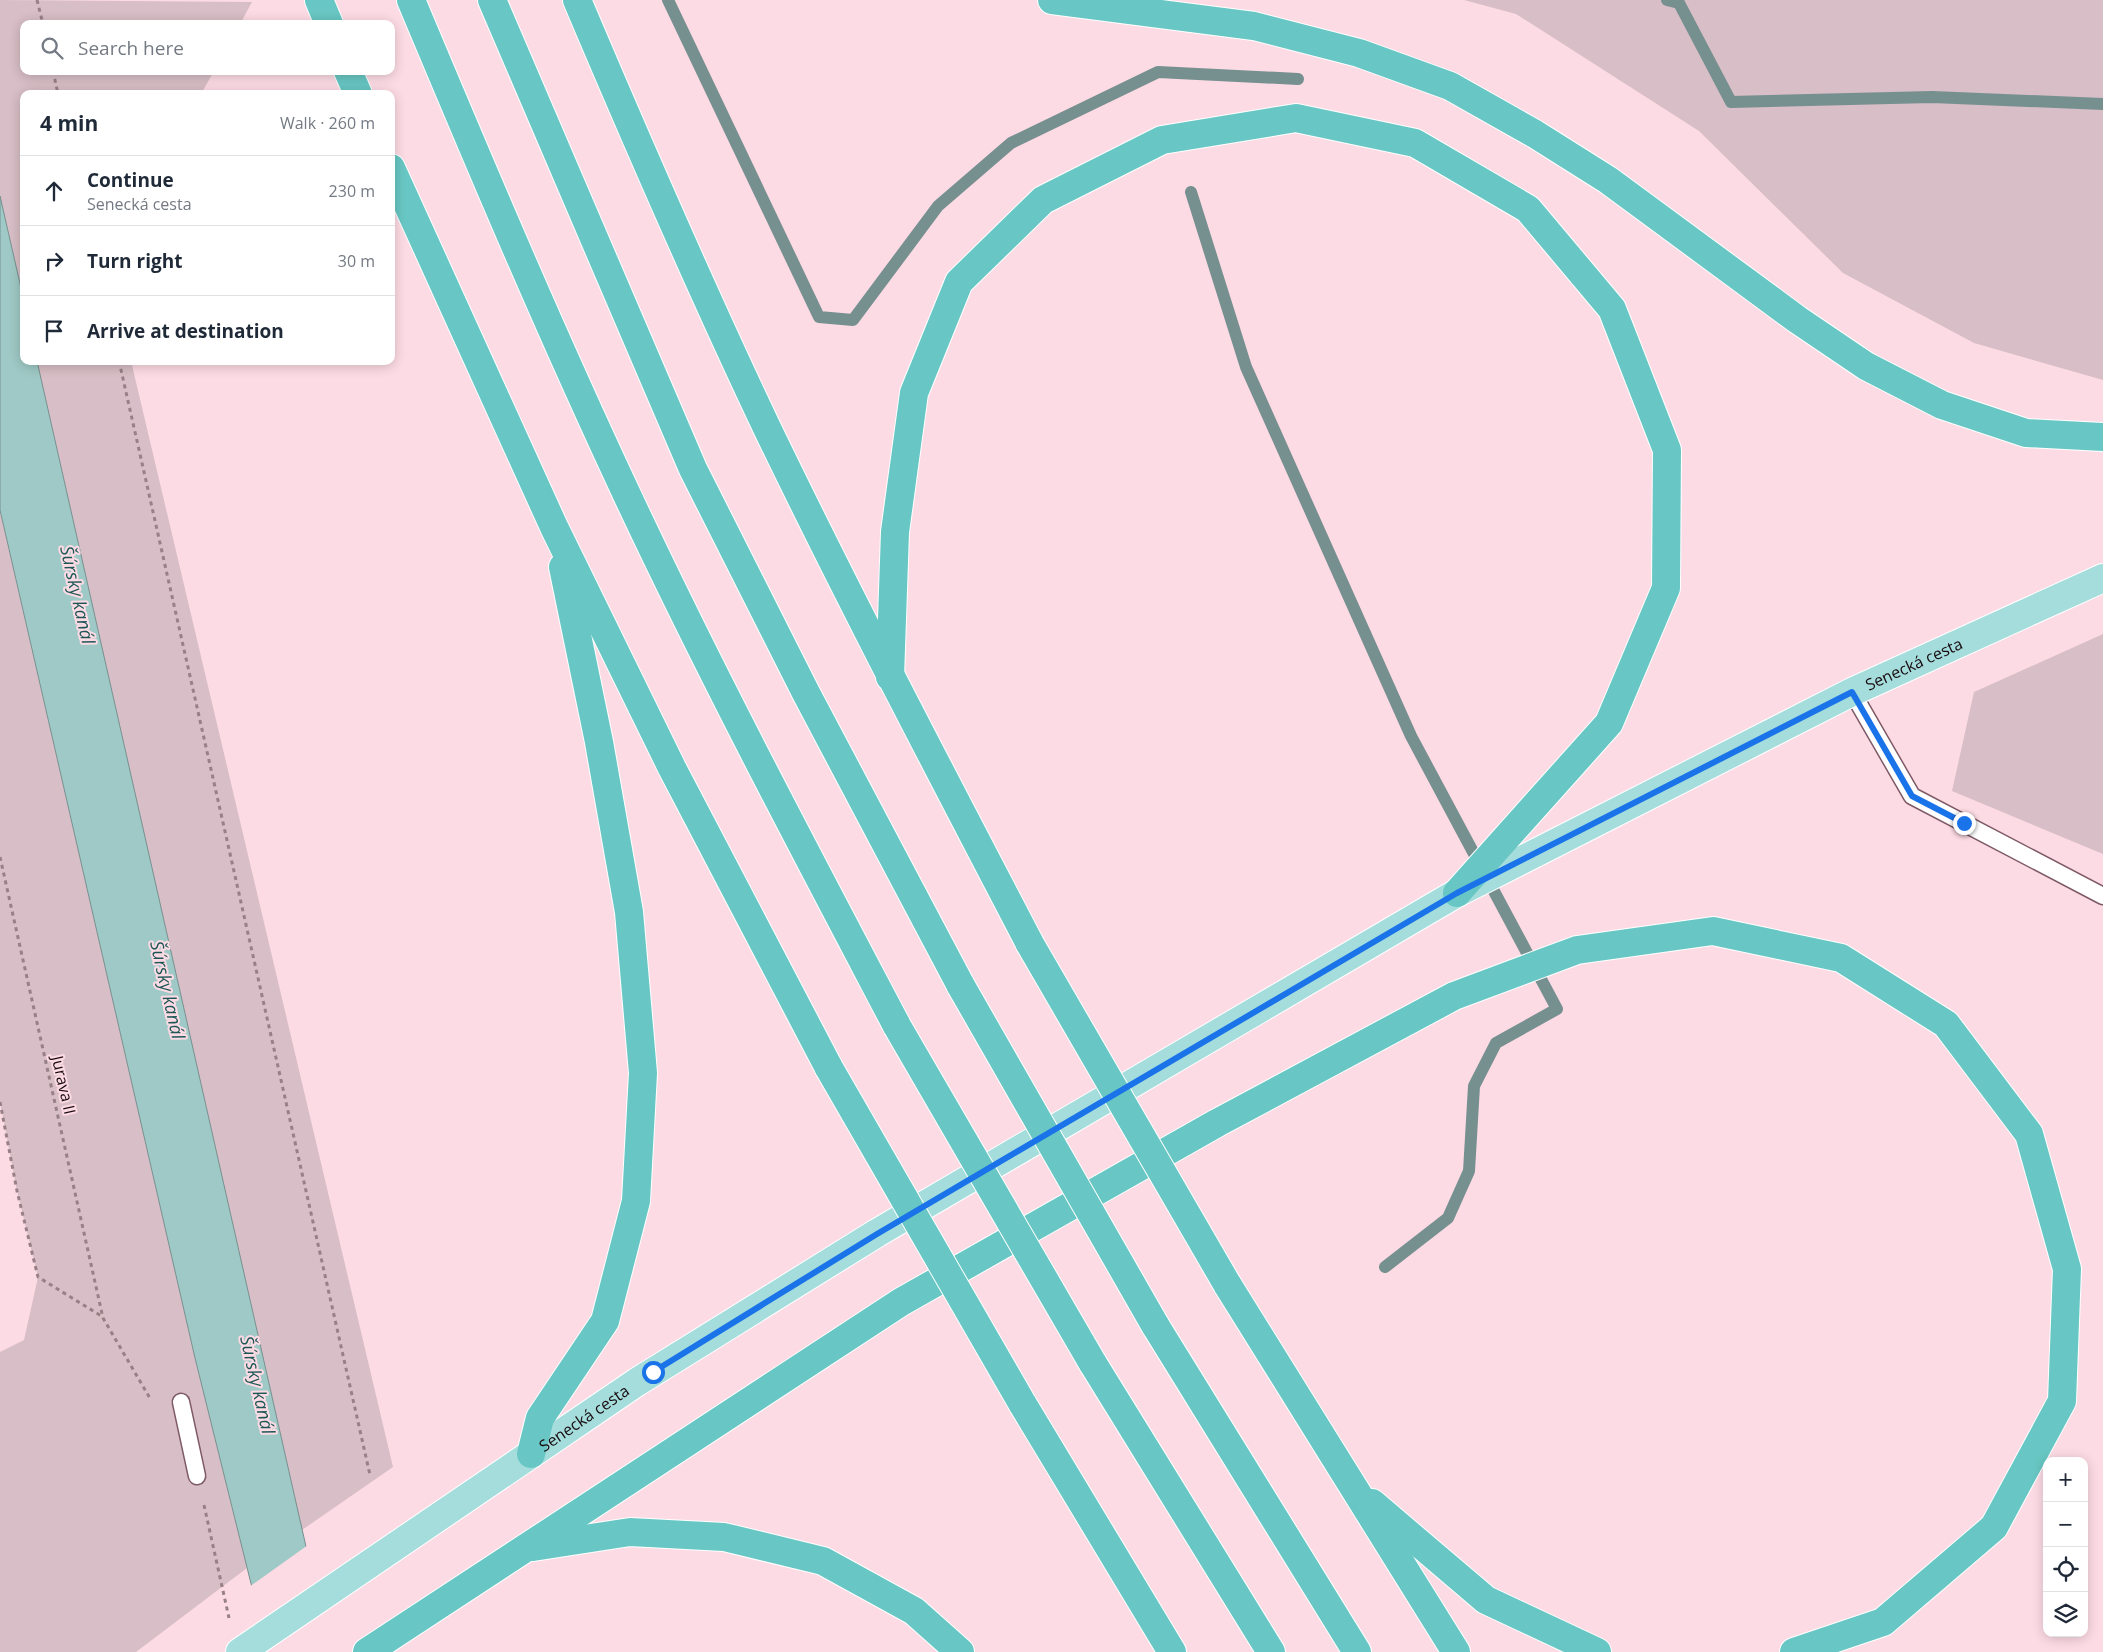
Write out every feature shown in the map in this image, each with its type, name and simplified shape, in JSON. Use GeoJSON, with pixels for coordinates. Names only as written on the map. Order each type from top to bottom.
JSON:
{"type":"FeatureCollection","features":[{"type":"Feature","properties":{"kind":"highway"},"geometry":{"type":"LineString","coordinates":[[319,0],[327,20]]}},
{"type":"Feature","properties":{"kind":"highway"},"geometry":{"type":"LineString","coordinates":[[411,0],[524,271],[629,498],[742,730],[897,1026],[1092,1362],[1271,1652]]}},
{"type":"Feature","properties":{"kind":"highway"},"geometry":{"type":"LineString","coordinates":[[492,0],[693,469],[806,693],[961,986],[1155,1325],[1357,1652]]}},
{"type":"Feature","properties":{"kind":"highway"},"geometry":{"type":"LineString","coordinates":[[577,0],[679,238],[767,427],[890,677],[1030,944],[1227,1284],[1456,1652]]}},
{"type":"Feature","properties":{"kind":"highway"},"geometry":{"type":"LineString","coordinates":[[1052,0],[1254,26],[1359,53],[1450,86],[1535,134],[1608,180],[1798,320],[1866,366],[1942,405],[2026,433],[2103,436]]}},
{"type":"Feature","properties":{"kind":"highway"},"geometry":{"type":"LineString","coordinates":[[350,75],[356,90]]}},
{"type":"Feature","properties":{"kind":"highway"},"geometry":{"type":"LineString","coordinates":[[890,677],[895,532],[914,393],[959,282],[1043,200],[1162,140],[1296,118],[1415,143],[1528,209],[1612,308],[1667,450],[1666,588],[1609,723],[1457,893]]}},
{"type":"Feature","properties":{"kind":"highway"},"geometry":{"type":"LineString","coordinates":[[395,177],[554,527],[672,768],[830,1068],[1022,1403],[1172,1652]]}},
{"type":"Feature","properties":{"kind":"highway"},"geometry":{"type":"LineString","coordinates":[[531,1454],[540,1418],[605,1321],[636,1201],[643,1073],[629,912],[600,742],[554,527]]}},
{"type":"Feature","properties":{"kind":"highway"},"geometry":{"type":"LineString","coordinates":[[367,1652],[521,1549],[901,1302],[1217,1123],[1454,996],[1577,950],[1713,931],[1841,958],[1946,1024],[2029,1134],[2067,1269],[2062,1401],[1994,1527],[1882,1622],[1794,1652]]}},
{"type":"Feature","properties":{"kind":"highway"},"geometry":{"type":"LineString","coordinates":[[1352,1486],[1486,1600],[1598,1652]]}},
{"type":"Feature","properties":{"kind":"highway"},"geometry":{"type":"LineString","coordinates":[[521,1549],[630,1532],[724,1537],[822,1561],[914,1611],[960,1652]]}},
{"type":"Feature","properties":{"kind":"main road","name":"Senecká cesta"},"geometry":{"type":"LineString","coordinates":[[240,1652],[637,1382],[877,1234],[1457,893],[1852,692],[2103,578]]}},
{"type":"Feature","properties":{"kind":"lane"},"geometry":{"type":"LineString","coordinates":[[1852,692],[1912,796],[2103,896]]}},
{"type":"Feature","properties":{"kind":"lane"},"geometry":{"type":"LineString","coordinates":[[181,1402],[197,1476]]}},
{"type":"Feature","properties":{"kind":"path"},"geometry":{"type":"LineString","coordinates":[[37,0],[41,20]]}},
{"type":"Feature","properties":{"kind":"path"},"geometry":{"type":"LineString","coordinates":[[54,75],[57,90]]}},
{"type":"Feature","properties":{"kind":"path"},"geometry":{"type":"LineString","coordinates":[[120,365],[370,1475]]}},
{"type":"Feature","properties":{"kind":"path","name":"Jurava II"},"geometry":{"type":"LineString","coordinates":[[0,857],[103,1318],[38,1277],[16,1191],[0,1102]]}},
{"type":"Feature","properties":{"kind":"shaded area"},"geometry":{"type":"Polygon","coordinates":[[[0,0],[252,2],[242,20],[20,20],[20,75],[212,75],[203,90],[20,90],[20,284],[0,196],[0,0]]]}},
{"type":"Feature","properties":{"kind":"shaded area"},"geometry":{"type":"Polygon","coordinates":[[[1464,0],[2103,0],[2103,380],[1974,343],[1843,273],[1699,131],[1516,14],[1464,0]]]}},
{"type":"Feature","properties":{"kind":"shaded area"},"geometry":{"type":"Polygon","coordinates":[[[38,365],[132,365],[393,1467],[302,1530],[38,365]]]}},
{"type":"Feature","properties":{"kind":"shaded area"},"geometry":{"type":"Polygon","coordinates":[[[0,511],[195,1358],[247,1568],[136,1652],[0,1652],[0,1352],[24,1340],[38,1277],[17,1191],[0,1102],[0,511]]]}},
{"type":"Feature","properties":{"kind":"shaded area"},"geometry":{"type":"Polygon","coordinates":[[[2103,634],[2103,854],[1952,791],[1974,692],[2103,634]]]}},
{"type":"Feature","properties":{"kind":"water","name":"Šúrsky kanál"},"geometry":{"type":"Polygon","coordinates":[[[0,196],[20,284],[20,365],[38,365],[322,1617],[268,1652],[195,1358],[0,510],[0,196]]]}},
{"type":"Feature","properties":{"kind":"pier"},"geometry":{"type":"Polygon","coordinates":[[[308,1545],[331,1652],[265,1652],[249,1587],[308,1545]]]}},
{"type":"Feature","properties":{"kind":"waterway"},"geometry":{"type":"LineString","coordinates":[[668,0],[819,317],[853,320],[938,206],[1011,143],[1158,72],[1298,79]]}},
{"type":"Feature","properties":{"kind":"waterway"},"geometry":{"type":"LineString","coordinates":[[1667,0],[1679,3],[1731,102],[1932,97],[2103,104]]}},
{"type":"Feature","properties":{"kind":"waterway"},"geometry":{"type":"LineString","coordinates":[[1191,192],[1246,367],[1411,736],[1557,1009],[1496,1043],[1474,1086],[1469,1171],[1448,1218],[1385,1267]]}},
{"type":"Feature","properties":{"kind":"route"},"geometry":{"type":"LineString","coordinates":[[653,1372],[877,1234],[1457,893],[1852,692],[1912,796],[1964,823]]}}]}
